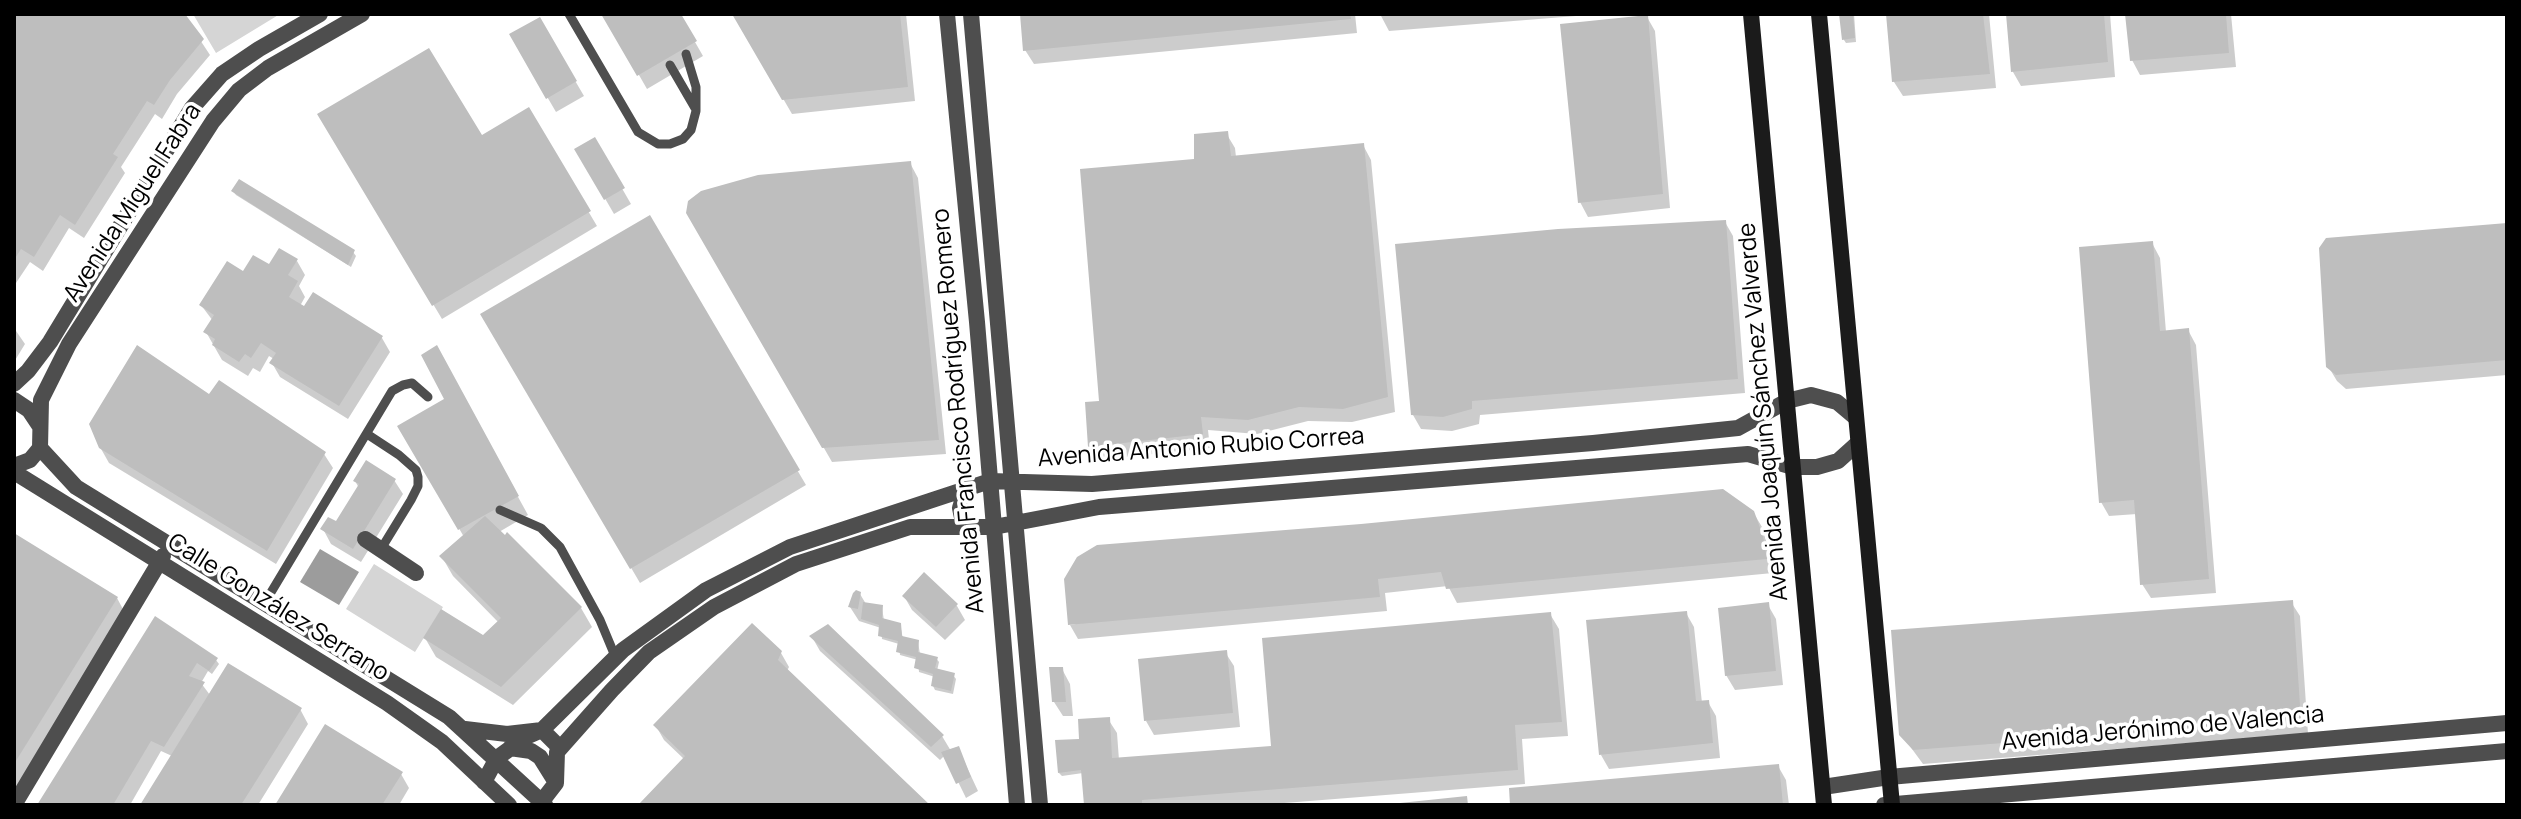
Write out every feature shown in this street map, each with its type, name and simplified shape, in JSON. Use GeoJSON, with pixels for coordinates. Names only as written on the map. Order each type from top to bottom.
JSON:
{"type":"FeatureCollection","features":[{"type":"Feature","properties":{"kind":"main road","name":"Avenida Joaquín Sánchez Valverde"},"geometry":{"type":"LineString","coordinates":[[1751,14],[1824,805]]}},
{"type":"Feature","properties":{"kind":"main road"},"geometry":{"type":"LineString","coordinates":[[1819,14],[1892,805]]}},
{"type":"Feature","properties":{"kind":"street","name":"Avenida Miguel Fabra"},"geometry":{"type":"LineString","coordinates":[[14,384],[50,342],[192,108],[222,74],[320,14]]}},
{"type":"Feature","properties":{"kind":"street","name":"Avenida Miguel Fabra"},"geometry":{"type":"LineString","coordinates":[[40,448],[41,400],[69,344],[213,121],[239,90],[268,68],[362,14]]}},
{"type":"Feature","properties":{"kind":"street","name":"Avenida Francisco Rodríguez Romero"},"geometry":{"type":"LineString","coordinates":[[947,14],[1017,805]]}},
{"type":"Feature","properties":{"kind":"street","name":"Avenida Francisco Rodríguez Romero"},"geometry":{"type":"LineString","coordinates":[[971,14],[1040,805]]}},
{"type":"Feature","properties":{"kind":"street","name":"Avenida Antonio Rubio Correa"},"geometry":{"type":"LineString","coordinates":[[497,753],[542,730],[619,653],[706,590],[790,547],[990,481],[1107,483],[1738,428],[1787,401],[1811,395],[1837,402],[1856,418]]}},
{"type":"Feature","properties":{"kind":"street"},"geometry":{"type":"LineString","coordinates":[[14,400],[29,410],[39,425]]}},
{"type":"Feature","properties":{"kind":"street","name":"Avenida Antonio Rubio Correa"},"geometry":{"type":"LineString","coordinates":[[560,748],[649,652],[714,607],[796,564],[910,527],[994,527],[1099,507],[1748,454],[1793,467],[1817,467],[1838,461],[1858,443]]}},
{"type":"Feature","properties":{"kind":"street"},"geometry":{"type":"LineString","coordinates":[[14,469],[30,460],[40,448]]}},
{"type":"Feature","properties":{"kind":"street","name":"Calle González Serrano"},"geometry":{"type":"LineString","coordinates":[[40,448],[76,487],[465,729],[497,753],[531,751],[540,757],[556,783]]}},
{"type":"Feature","properties":{"kind":"street","name":"Calle González Serrano"},"geometry":{"type":"LineString","coordinates":[[14,469],[34,485],[387,703],[442,742],[507,803]]}},
{"type":"Feature","properties":{"kind":"street"},"geometry":{"type":"LineString","coordinates":[[1045,483],[1052,502],[1049,518]]}},
{"type":"Feature","properties":{"kind":"street"},"geometry":{"type":"LineString","coordinates":[[14,490],[34,485]]}},
{"type":"Feature","properties":{"kind":"street","name":"Avenida Francisco Rodríguez Romero"},"geometry":{"type":"LineString","coordinates":[[964,527],[960,508],[966,489]]}},
{"type":"Feature","properties":{"kind":"street"},"geometry":{"type":"LineString","coordinates":[[841,529],[846,548]]}},
{"type":"Feature","properties":{"kind":"street"},"geometry":{"type":"LineString","coordinates":[[365,539],[416,573]]}},
{"type":"Feature","properties":{"kind":"street"},"geometry":{"type":"LineString","coordinates":[[14,805],[170,545]]}},
{"type":"Feature","properties":{"kind":"street"},"geometry":{"type":"LineString","coordinates":[[619,653],[635,666]]}},
{"type":"Feature","properties":{"kind":"street","name":"Avenida Jerónimo de Valencia"},"geometry":{"type":"LineString","coordinates":[[1823,787],[1889,777],[2507,723]]}},
{"type":"Feature","properties":{"kind":"street"},"geometry":{"type":"LineString","coordinates":[[465,729],[507,734],[542,730],[560,748],[557,752],[556,783],[541,804],[497,753],[484,782]]}},
{"type":"Feature","properties":{"kind":"street"},"geometry":{"type":"LineString","coordinates":[[1884,805],[2507,751]]}},
{"type":"Feature","properties":{"kind":"lane"},"geometry":{"type":"LineString","coordinates":[[569,14],[630,120],[647,139],[658,144],[683,139],[691,130],[696,111],[696,87],[686,54]]}},
{"type":"Feature","properties":{"kind":"lane"},"geometry":{"type":"LineString","coordinates":[[670,65],[696,111]]}},
{"type":"Feature","properties":{"kind":"lane"},"geometry":{"type":"LineString","coordinates":[[264,604],[392,391],[412,383],[428,397]]}},
{"type":"Feature","properties":{"kind":"lane"},"geometry":{"type":"LineString","coordinates":[[367,434],[399,455],[416,470],[418,477],[418,486],[411,500],[381,549]]}},
{"type":"Feature","properties":{"kind":"lane"},"geometry":{"type":"LineString","coordinates":[[500,510],[541,528],[560,547],[619,653]]}},
{"type":"Feature","properties":{"kind":"shaded area"},"geometry":{"type":"Polygon","coordinates":[[[193,14],[280,14],[216,53],[193,14]]]}},
{"type":"Feature","properties":{"kind":"shaded area"},"geometry":{"type":"Polygon","coordinates":[[[320,549],[359,572],[339,605],[300,582],[320,549]]]}},
{"type":"Feature","properties":{"kind":"shaded area"},"geometry":{"type":"Polygon","coordinates":[[[374,564],[443,607],[415,652],[346,609],[374,564]]]}},
{"type":"Feature","properties":{"kind":"building"},"geometry":{"type":"Polygon","coordinates":[[[14,14],[185,14],[204,39],[154,105],[147,101],[113,154],[118,157],[75,225],[60,215],[34,257],[21,249],[14,260],[14,14]]]}},
{"type":"Feature","properties":{"kind":"building"},"geometry":{"type":"Polygon","coordinates":[[[601,14],[681,14],[697,41],[637,76],[601,14]]]}},
{"type":"Feature","properties":{"kind":"building"},"geometry":{"type":"Polygon","coordinates":[[[732,14],[900,14],[908,87],[782,100],[732,14]]]}},
{"type":"Feature","properties":{"kind":"building"},"geometry":{"type":"Polygon","coordinates":[[[1020,14],[1350,14],[1351,19],[1023,51],[1020,14]]]}},
{"type":"Feature","properties":{"kind":"building"},"geometry":{"type":"Polygon","coordinates":[[[1839,14],[1853,14],[1855,38],[1842,40],[1839,14]]]}},
{"type":"Feature","properties":{"kind":"building"},"geometry":{"type":"Polygon","coordinates":[[[1886,14],[1983,14],[1990,74],[1892,82],[1886,14]]]}},
{"type":"Feature","properties":{"kind":"building"},"geometry":{"type":"Polygon","coordinates":[[[2006,14],[2104,14],[2108,62],[2011,72],[2006,14]]]}},
{"type":"Feature","properties":{"kind":"building"},"geometry":{"type":"Polygon","coordinates":[[[2125,14],[2226,14],[2229,53],[2130,61],[2125,14]]]}},
{"type":"Feature","properties":{"kind":"building"},"geometry":{"type":"Polygon","coordinates":[[[1648,15],[1663,194],[1578,203],[1560,24],[1648,15]]]}},
{"type":"Feature","properties":{"kind":"building"},"geometry":{"type":"Polygon","coordinates":[[[540,17],[577,81],[546,99],[509,34],[540,17]]]}},
{"type":"Feature","properties":{"kind":"building"},"geometry":{"type":"Polygon","coordinates":[[[429,48],[482,135],[529,107],[591,211],[432,306],[317,114],[429,48]]]}},
{"type":"Feature","properties":{"kind":"building"},"geometry":{"type":"Polygon","coordinates":[[[1228,131],[1231,156],[1364,143],[1388,397],[1343,409],[1299,407],[1248,420],[1201,417],[1203,434],[1088,447],[1085,402],[1099,401],[1080,169],[1194,159],[1194,134],[1228,131]]]}},
{"type":"Feature","properties":{"kind":"building"},"geometry":{"type":"Polygon","coordinates":[[[595,137],[625,188],[604,200],[574,149],[595,137]]]}},
{"type":"Feature","properties":{"kind":"building"},"geometry":{"type":"Polygon","coordinates":[[[911,161],[939,440],[822,448],[686,213],[688,201],[701,191],[758,175],[911,161]]]}},
{"type":"Feature","properties":{"kind":"building"},"geometry":{"type":"Polygon","coordinates":[[[239,179],[355,250],[348,265],[231,191],[239,179]]]}},
{"type":"Feature","properties":{"kind":"building"},"geometry":{"type":"Polygon","coordinates":[[[650,215],[800,470],[630,569],[480,314],[650,215]]]}},
{"type":"Feature","properties":{"kind":"building"},"geometry":{"type":"Polygon","coordinates":[[[1726,220],[1738,379],[1472,401],[1472,409],[1443,417],[1411,415],[1395,244],[1558,229],[1726,220]]]}},
{"type":"Feature","properties":{"kind":"building"},"geometry":{"type":"Polygon","coordinates":[[[2507,223],[2507,360],[2336,375],[2326,367],[2319,248],[2326,238],[2507,223]]]}},
{"type":"Feature","properties":{"kind":"building"},"geometry":{"type":"Polygon","coordinates":[[[2153,241],[2160,331],[2189,328],[2209,579],[2140,585],[2134,500],[2099,503],[2079,247],[2153,241]]]}},
{"type":"Feature","properties":{"kind":"building"},"geometry":{"type":"Polygon","coordinates":[[[279,248],[298,259],[288,275],[298,281],[289,297],[304,306],[313,292],[383,336],[339,406],[269,363],[276,353],[261,343],[251,358],[245,354],[239,362],[212,345],[215,339],[203,332],[214,315],[199,305],[227,261],[243,271],[253,255],[269,264],[279,248]]]}},
{"type":"Feature","properties":{"kind":"building"},"geometry":{"type":"Polygon","coordinates":[[[137,345],[209,394],[219,380],[326,452],[267,551],[99,448],[89,424],[137,345]]]}},
{"type":"Feature","properties":{"kind":"building"},"geometry":{"type":"Polygon","coordinates":[[[437,345],[519,496],[458,530],[397,426],[444,399],[421,355],[437,345]]]}},
{"type":"Feature","properties":{"kind":"building"},"geometry":{"type":"Polygon","coordinates":[[[366,460],[396,479],[353,549],[320,529],[328,517],[336,521],[359,484],[353,481],[366,460]]]}},
{"type":"Feature","properties":{"kind":"building"},"geometry":{"type":"Polygon","coordinates":[[[1723,489],[1754,511],[1767,559],[1446,589],[1441,572],[1378,579],[1380,597],[1068,625],[1064,579],[1077,557],[1097,545],[1361,524],[1723,489]]]}},
{"type":"Feature","properties":{"kind":"building"},"geometry":{"type":"Polygon","coordinates":[[[485,516],[505,535],[507,532],[582,607],[501,687],[423,638],[441,609],[483,635],[501,618],[439,556],[485,516]]]}},
{"type":"Feature","properties":{"kind":"building"},"geometry":{"type":"Polygon","coordinates":[[[14,533],[118,597],[14,764],[14,533]]]}},
{"type":"Feature","properties":{"kind":"building"},"geometry":{"type":"Polygon","coordinates":[[[924,572],[958,604],[936,627],[902,596],[924,572]]]}},
{"type":"Feature","properties":{"kind":"building"},"geometry":{"type":"Polygon","coordinates":[[[856,590],[861,592],[858,609],[848,607],[856,590]]]}},
{"type":"Feature","properties":{"kind":"building"},"geometry":{"type":"Polygon","coordinates":[[[2293,600],[2301,720],[1913,750],[1899,735],[1891,630],[2293,600]]]}},
{"type":"Feature","properties":{"kind":"building"},"geometry":{"type":"Polygon","coordinates":[[[863,602],[883,605],[882,618],[901,623],[902,636],[919,640],[918,652],[938,657],[935,668],[955,673],[951,691],[931,686],[933,674],[914,668],[916,657],[896,652],[898,641],[878,636],[879,625],[861,619],[863,602]]]}},
{"type":"Feature","properties":{"kind":"building"},"geometry":{"type":"Polygon","coordinates":[[[1769,602],[1776,671],[1725,676],[1718,608],[1769,602]]]}},
{"type":"Feature","properties":{"kind":"building"},"geometry":{"type":"Polygon","coordinates":[[[1687,611],[1696,701],[1709,700],[1713,743],[1599,755],[1586,620],[1687,611]]]}},
{"type":"Feature","properties":{"kind":"building"},"geometry":{"type":"Polygon","coordinates":[[[1551,612],[1562,722],[1515,725],[1518,770],[1142,800],[1142,805],[1084,805],[1081,770],[1058,773],[1055,740],[1079,739],[1078,719],[1110,717],[1112,758],[1271,746],[1262,638],[1551,612]]]}},
{"type":"Feature","properties":{"kind":"building"},"geometry":{"type":"Polygon","coordinates":[[[155,616],[218,658],[209,671],[197,663],[189,676],[205,682],[164,747],[151,741],[113,805],[37,805],[155,616]]]}},
{"type":"Feature","properties":{"kind":"building"},"geometry":{"type":"Polygon","coordinates":[[[752,623],[782,651],[778,660],[930,805],[638,805],[685,756],[653,725],[752,623]]]}},
{"type":"Feature","properties":{"kind":"building"},"geometry":{"type":"Polygon","coordinates":[[[828,624],[944,735],[931,747],[809,636],[828,624]]]}},
{"type":"Feature","properties":{"kind":"building"},"geometry":{"type":"Polygon","coordinates":[[[1227,650],[1233,713],[1144,721],[1138,659],[1227,650]]]}},
{"type":"Feature","properties":{"kind":"building"},"geometry":{"type":"Polygon","coordinates":[[[228,663],[302,708],[241,805],[140,805],[228,663]]]}},
{"type":"Feature","properties":{"kind":"building"},"geometry":{"type":"Polygon","coordinates":[[[1049,667],[1063,667],[1066,702],[1052,702],[1049,667]]]}},
{"type":"Feature","properties":{"kind":"building"},"geometry":{"type":"Polygon","coordinates":[[[325,724],[403,772],[382,805],[275,805],[325,724]]]}},
{"type":"Feature","properties":{"kind":"building"},"geometry":{"type":"Polygon","coordinates":[[[959,746],[971,777],[956,784],[941,752],[959,746]]]}},
{"type":"Feature","properties":{"kind":"building"},"geometry":{"type":"Polygon","coordinates":[[[1779,764],[1783,805],[1510,805],[1509,788],[1779,764]]]}},
{"type":"Feature","properties":{"kind":"building"},"geometry":{"type":"Polygon","coordinates":[[[1467,796],[1468,805],[1400,805],[1400,803],[1467,796]]]}}]}
